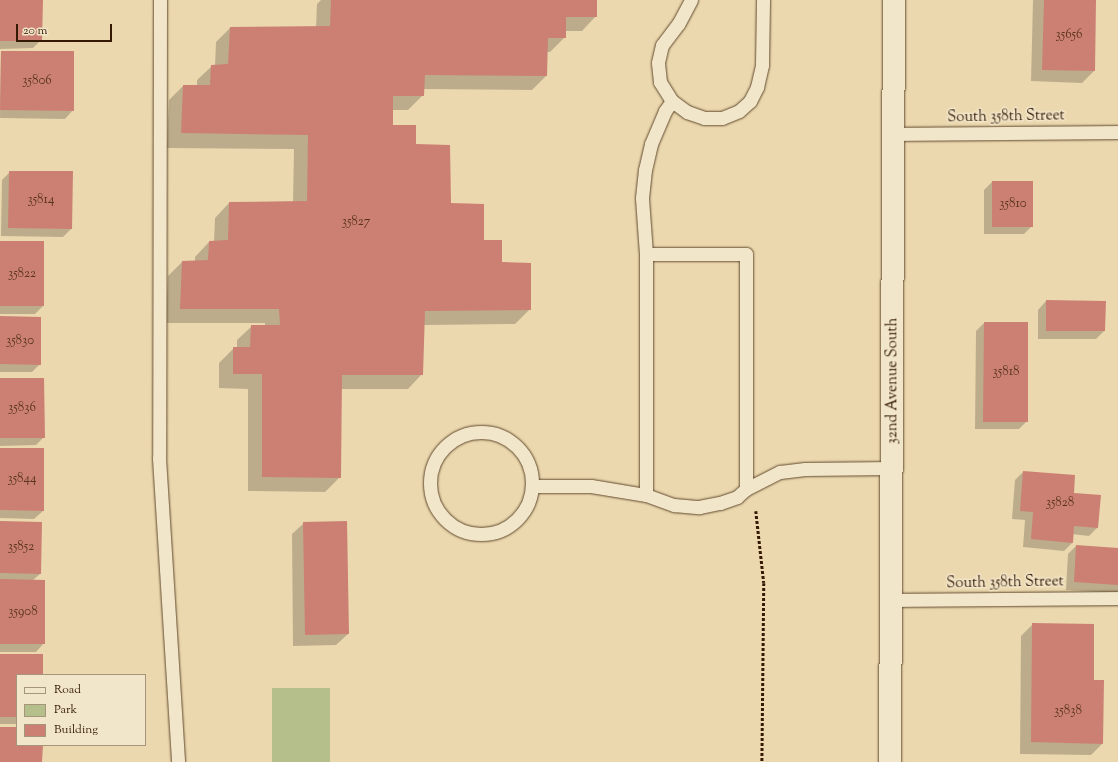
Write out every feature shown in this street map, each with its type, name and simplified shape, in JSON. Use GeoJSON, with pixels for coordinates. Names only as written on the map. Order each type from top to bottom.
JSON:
{"type":"FeatureCollection","features":[{"type":"Feature","properties":{"kind":"street","name":"32nd Avenue South"},"geometry":{"type":"LineString","coordinates":[[890,762],[894,0]]}},
{"type":"Feature","properties":{"kind":"lane"},"geometry":{"type":"LineString","coordinates":[[160,0],[160,458],[178,762]]}},
{"type":"Feature","properties":{"kind":"lane"},"geometry":{"type":"LineString","coordinates":[[691,0],[678,24],[662,45],[658,63],[660,82],[672,101],[686,112],[704,118],[722,118],[739,111],[750,101],[757,87],[762,65],[763,0]]}},
{"type":"Feature","properties":{"kind":"lane"},"geometry":{"type":"LineString","coordinates":[[646,495],[646,254],[642,198],[645,170],[651,144],[665,111],[672,101]]}},
{"type":"Feature","properties":{"kind":"lane","name":"South 358th Street"},"geometry":{"type":"LineString","coordinates":[[894,134],[1118,132]]}},
{"type":"Feature","properties":{"kind":"lane"},"geometry":{"type":"LineString","coordinates":[[646,254],[746,254],[750,487]]}},
{"type":"Feature","properties":{"kind":"lane"},"geometry":{"type":"LineString","coordinates":[[474,433],[487,433],[505,439],[520,450],[529,467],[532,486],[529,499],[516,520],[506,528],[481,534],[456,528],[446,520],[432,499],[430,486],[431,474],[435,462],[442,451],[451,442],[462,436],[474,433]]}},
{"type":"Feature","properties":{"kind":"lane"},"geometry":{"type":"LineString","coordinates":[[532,486],[591,486],[646,495],[674,504],[698,507],[720,503],[737,496],[750,487],[780,472],[805,469],[892,468]]}},
{"type":"Feature","properties":{"kind":"lane","name":"South 358th Street"},"geometry":{"type":"LineString","coordinates":[[892,600],[1118,598]]}},
{"type":"Feature","properties":{"kind":"path"},"geometry":{"type":"LineString","coordinates":[[750,487],[764,583],[762,762]]}},
{"type":"Feature","properties":{"kind":"green space"},"geometry":{"type":"Polygon","coordinates":[[[272,688],[330,688],[330,762],[272,762],[272,688]]]}},
{"type":"Feature","properties":{"kind":"building"},"geometry":{"type":"Polygon","coordinates":[[[0,0],[43,0],[42,41],[0,41],[0,0]]]}},
{"type":"Feature","properties":{"kind":"building"},"geometry":{"type":"Polygon","coordinates":[[[331,0],[597,0],[597,17],[566,17],[566,38],[548,38],[547,76],[425,75],[424,96],[393,96],[393,125],[416,125],[416,144],[450,145],[451,203],[484,204],[484,240],[502,240],[502,262],[531,263],[531,310],[425,311],[423,375],[342,375],[341,478],[262,477],[262,374],[233,374],[233,347],[250,347],[251,325],[280,325],[279,309],[180,309],[182,261],[208,260],[209,241],[228,240],[229,202],[307,201],[308,135],[181,133],[183,85],[210,85],[211,65],[228,64],[230,27],[330,26],[331,0]]]}},
{"type":"Feature","properties":{"kind":"building"},"geometry":{"type":"Polygon","coordinates":[[[1044,0],[1096,0],[1095,71],[1042,70],[1044,0]]]}},
{"type":"Feature","properties":{"kind":"building"},"geometry":{"type":"Polygon","coordinates":[[[1,51],[74,51],[74,111],[0,110],[1,51]]]}},
{"type":"Feature","properties":{"kind":"building"},"geometry":{"type":"Polygon","coordinates":[[[9,171],[73,171],[72,229],[8,228],[9,171]]]}},
{"type":"Feature","properties":{"kind":"building"},"geometry":{"type":"Polygon","coordinates":[[[992,181],[1033,181],[1033,227],[992,227],[992,181]]]}},
{"type":"Feature","properties":{"kind":"building"},"geometry":{"type":"Polygon","coordinates":[[[0,241],[44,241],[44,306],[0,306],[0,241]]]}},
{"type":"Feature","properties":{"kind":"building"},"geometry":{"type":"Polygon","coordinates":[[[1046,300],[1106,301],[1105,331],[1046,331],[1046,300]]]}},
{"type":"Feature","properties":{"kind":"building"},"geometry":{"type":"Polygon","coordinates":[[[0,316],[41,317],[41,365],[0,364],[0,316]]]}},
{"type":"Feature","properties":{"kind":"building"},"geometry":{"type":"Polygon","coordinates":[[[984,322],[1028,322],[1028,422],[983,422],[984,322]]]}},
{"type":"Feature","properties":{"kind":"building"},"geometry":{"type":"Polygon","coordinates":[[[0,378],[44,378],[45,438],[0,438],[0,378]]]}},
{"type":"Feature","properties":{"kind":"building"},"geometry":{"type":"Polygon","coordinates":[[[0,448],[44,448],[44,511],[0,510],[0,448]]]}},
{"type":"Feature","properties":{"kind":"building"},"geometry":{"type":"Polygon","coordinates":[[[1023,471],[1075,475],[1074,493],[1101,495],[1098,528],[1074,526],[1073,543],[1031,539],[1033,512],[1020,511],[1023,471]]]}},
{"type":"Feature","properties":{"kind":"building"},"geometry":{"type":"Polygon","coordinates":[[[0,521],[42,522],[41,574],[0,573],[0,521]]]}},
{"type":"Feature","properties":{"kind":"building"},"geometry":{"type":"Polygon","coordinates":[[[347,521],[349,634],[305,635],[303,522],[347,521]]]}},
{"type":"Feature","properties":{"kind":"building"},"geometry":{"type":"Polygon","coordinates":[[[1076,545],[1118,548],[1118,585],[1074,582],[1076,545]]]}},
{"type":"Feature","properties":{"kind":"building"},"geometry":{"type":"Polygon","coordinates":[[[0,579],[45,580],[45,644],[0,644],[0,579]]]}},
{"type":"Feature","properties":{"kind":"building"},"geometry":{"type":"Polygon","coordinates":[[[1032,623],[1094,624],[1094,680],[1104,680],[1103,744],[1031,742],[1032,623]]]}},
{"type":"Feature","properties":{"kind":"building"},"geometry":{"type":"Polygon","coordinates":[[[0,654],[43,654],[43,674],[16,674],[16,717],[0,717],[0,654]]]}},
{"type":"Feature","properties":{"kind":"building"},"geometry":{"type":"Polygon","coordinates":[[[0,727],[16,727],[16,746],[43,746],[42,762],[0,762],[0,727]]]}}]}
